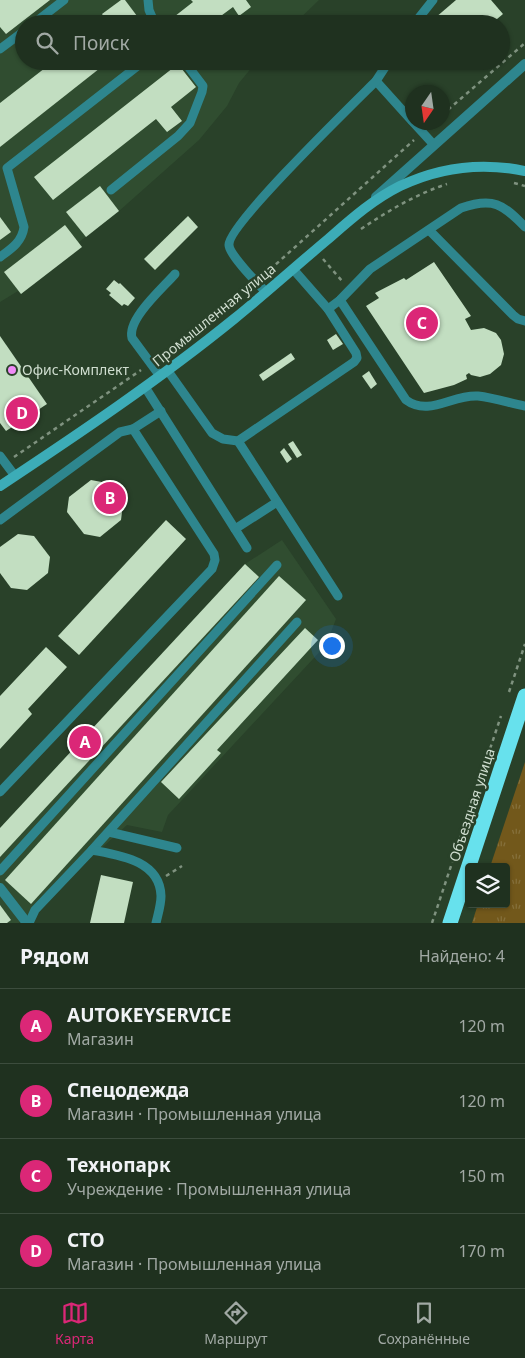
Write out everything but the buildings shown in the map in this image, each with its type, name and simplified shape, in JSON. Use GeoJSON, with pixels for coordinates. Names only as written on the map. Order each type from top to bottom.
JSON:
{"type":"FeatureCollection","features":[{"type":"Feature","properties":{"kind":"highway","name":"Объездная улица"},"geometry":{"type":"LineString","coordinates":[[450,923],[525,696]]}},
{"type":"Feature","properties":{"kind":"main road","name":"Промышленная улица"},"geometry":{"type":"LineString","coordinates":[[0,486],[164,373],[266,292],[364,208],[398,187],[448,170],[475,166],[493,166],[525,171]]}},
{"type":"Feature","properties":{"kind":"street","name":"Промышленная улица"},"geometry":{"type":"LineString","coordinates":[[364,208],[525,64]]}},
{"type":"Feature","properties":{"kind":"street"},"geometry":{"type":"LineString","coordinates":[[0,888],[28,923]]}},
{"type":"Feature","properties":{"kind":"lane"},"geometry":{"type":"LineString","coordinates":[[45,15],[64,0]]}},
{"type":"Feature","properties":{"kind":"lane"},"geometry":{"type":"LineString","coordinates":[[148,0],[151,15]]}},
{"type":"Feature","properties":{"kind":"lane"},"geometry":{"type":"LineString","coordinates":[[421,15],[433,0]]}},
{"type":"Feature","properties":{"kind":"lane"},"geometry":{"type":"LineString","coordinates":[[0,49],[15,37]]}},
{"type":"Feature","properties":{"kind":"lane"},"geometry":{"type":"LineString","coordinates":[[0,258],[18,243],[23,235],[24,227],[3,170],[132,70]]}},
{"type":"Feature","properties":{"kind":"lane"},"geometry":{"type":"LineString","coordinates":[[111,190],[178,136],[190,123],[203,86],[191,70]]}},
{"type":"Feature","properties":{"kind":"lane"},"geometry":{"type":"LineString","coordinates":[[266,292],[231,251],[228,242],[231,236],[255,205],[376,81],[383,70]]}},
{"type":"Feature","properties":{"kind":"lane"},"geometry":{"type":"LineString","coordinates":[[376,81],[405,113]]}},
{"type":"Feature","properties":{"kind":"lane"},"geometry":{"type":"LineString","coordinates":[[420,130],[434,145]]}},
{"type":"Feature","properties":{"kind":"lane"},"geometry":{"type":"LineString","coordinates":[[328,309],[350,291],[370,269],[461,208],[475,204],[500,205],[525,227]]}},
{"type":"Feature","properties":{"kind":"lane"},"geometry":{"type":"LineString","coordinates":[[429,230],[513,315],[518,319],[525,320]]}},
{"type":"Feature","properties":{"kind":"lane"},"geometry":{"type":"LineString","coordinates":[[175,274],[135,319],[131,333],[132,338],[152,363],[164,373],[212,432],[223,439],[238,441],[341,372],[357,358],[356,353],[328,309],[293,269]]}},
{"type":"Feature","properties":{"kind":"lane"},"geometry":{"type":"LineString","coordinates":[[340,300],[406,400],[414,406],[422,408],[432,407],[459,398],[479,396],[525,406]]}},
{"type":"Feature","properties":{"kind":"lane"},"geometry":{"type":"LineString","coordinates":[[145,387],[247,548]]}},
{"type":"Feature","properties":{"kind":"lane"},"geometry":{"type":"LineString","coordinates":[[0,520],[120,432],[133,429],[161,411]]}},
{"type":"Feature","properties":{"kind":"lane"},"geometry":{"type":"LineString","coordinates":[[0,792],[212,569],[215,560],[214,554],[133,429]]}},
{"type":"Feature","properties":{"kind":"lane"},"geometry":{"type":"LineString","coordinates":[[238,441],[338,596]]}},
{"type":"Feature","properties":{"kind":"lane"},"geometry":{"type":"LineString","coordinates":[[3,460],[15,476]]}},
{"type":"Feature","properties":{"kind":"lane"},"geometry":{"type":"LineString","coordinates":[[235,529],[277,502]]}},
{"type":"Feature","properties":{"kind":"lane"},"geometry":{"type":"LineString","coordinates":[[0,871],[277,565]]}},
{"type":"Feature","properties":{"kind":"lane"},"geometry":{"type":"LineString","coordinates":[[28,923],[35,910],[109,832],[297,622]]}},
{"type":"Feature","properties":{"kind":"lane"},"geometry":{"type":"LineString","coordinates":[[109,832],[177,848]]}},
{"type":"Feature","properties":{"kind":"lane"},"geometry":{"type":"LineString","coordinates":[[92,850],[118,855],[139,863],[150,870],[160,890],[161,899],[156,923]]}},
{"type":"Feature","properties":{"kind":"path"},"geometry":{"type":"LineString","coordinates":[[510,56],[525,43]]}},
{"type":"Feature","properties":{"kind":"path"},"geometry":{"type":"LineString","coordinates":[[450,108],[494,70]]}},
{"type":"Feature","properties":{"kind":"path"},"geometry":{"type":"LineString","coordinates":[[3,460],[152,363],[210,320],[306,239],[423,133]]}},
{"type":"Feature","properties":{"kind":"path"},"geometry":{"type":"LineString","coordinates":[[315,250],[350,291]]}},
{"type":"Feature","properties":{"kind":"path"},"geometry":{"type":"LineString","coordinates":[[508,694],[525,644]]}},
{"type":"Feature","properties":{"kind":"path"},"geometry":{"type":"LineString","coordinates":[[432,923],[502,713]]}},
{"type":"Feature","properties":{"kind":"path"},"geometry":{"type":"LineString","coordinates":[[157,882],[182,866]]}},
{"type":"Feature","properties":{"kind":"shaded area"},"geometry":{"type":"Polygon","coordinates":[[[0,0],[319,0],[303,15],[15,15],[15,70],[250,70],[239,83],[227,106],[199,140],[21,294],[18,291],[0,302],[0,0]]]}},
{"type":"Feature","properties":{"kind":"shaded area"},"geometry":{"type":"Polygon","coordinates":[[[282,540],[336,619],[326,645],[168,815],[162,832],[127,825],[19,923],[0,923],[0,828],[245,564],[282,540]]]}},
{"type":"Feature","properties":{"kind":"green space"},"geometry":{"type":"Polygon","coordinates":[[[525,762],[525,923],[472,923],[477,908],[510,908],[510,863],[491,863],[525,762]]]}},
{"type":"Feature","properties":{"kind":"place","name":"Технопарк"},"geometry":{"type":"Point","coordinates":[422,323]}},
{"type":"Feature","properties":{"kind":"place","name":"Офис-Комплект"},"geometry":{"type":"Point","coordinates":[12,370]}},
{"type":"Feature","properties":{"kind":"place","name":"СТО"},"geometry":{"type":"Point","coordinates":[22,413]}},
{"type":"Feature","properties":{"kind":"place","name":"Спецодежда"},"geometry":{"type":"Point","coordinates":[110,498]}},
{"type":"Feature","properties":{"kind":"place","name":"AUTOKEYSERVICE"},"geometry":{"type":"Point","coordinates":[85,742]}}]}
